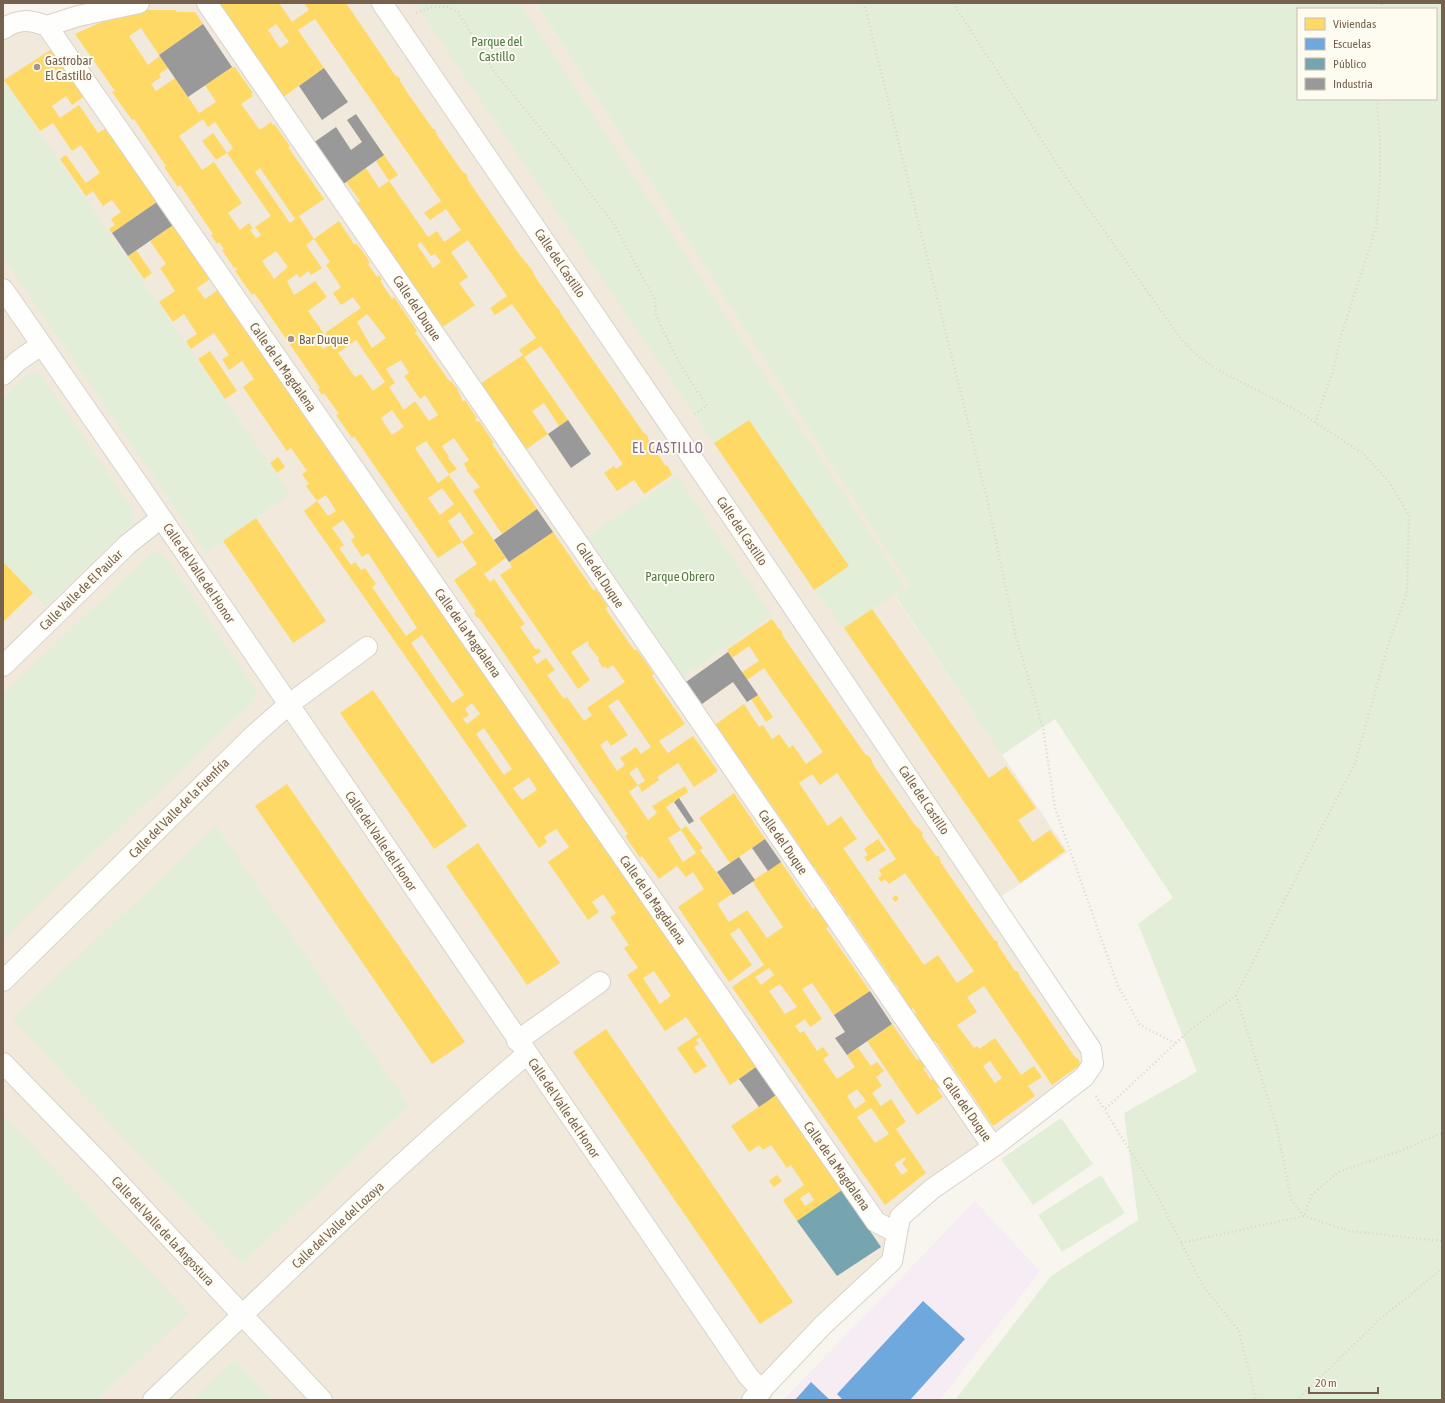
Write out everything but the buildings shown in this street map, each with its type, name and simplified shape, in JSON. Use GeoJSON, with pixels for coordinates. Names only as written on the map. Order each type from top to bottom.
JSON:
{"type":"FeatureCollection","features":[{"type":"Feature","properties":{"kind":"street"},"geometry":{"type":"LineString","coordinates":[[3,29],[10,24],[31,20],[47,26],[78,16],[139,3]]}},
{"type":"Feature","properties":{"kind":"street","name":"Calle del Duque"},"geometry":{"type":"LineString","coordinates":[[208,3],[993,1147]]}},
{"type":"Feature","properties":{"kind":"street","name":"Calle del Castillo"},"geometry":{"type":"LineString","coordinates":[[382,3],[744,534],[1091,1049],[1088,1071]]}},
{"type":"Feature","properties":{"kind":"street","name":"Calle de la Magdalena"},"geometry":{"type":"LineString","coordinates":[[47,26],[876,1222],[896,1232]]}},
{"type":"Feature","properties":{"kind":"street","name":"Calle del Valle del Honor"},"geometry":{"type":"LineString","coordinates":[[3,289],[748,1376],[757,1395]]}},
{"type":"Feature","properties":{"kind":"street"},"geometry":{"type":"LineString","coordinates":[[3,375],[18,361],[41,344]]}},
{"type":"Feature","properties":{"kind":"street","name":"Calle Valle de El Paular"},"geometry":{"type":"LineString","coordinates":[[3,666],[128,544],[161,518]]}},
{"type":"Feature","properties":{"kind":"street","name":"Calle del Valle de la Fuenfría"},"geometry":{"type":"LineString","coordinates":[[3,981],[254,735],[288,705],[367,647]]}},
{"type":"Feature","properties":{"kind":"street","name":"Calle del Valle del Lozoya"},"geometry":{"type":"LineString","coordinates":[[153,1400],[293,1266],[474,1100],[522,1047],[600,982]]}},
{"type":"Feature","properties":{"kind":"street","name":"Calle del Valle de la Angostura"},"geometry":{"type":"LineString","coordinates":[[3,1063],[322,1400]]}},
{"type":"Feature","properties":{"kind":"street"},"geometry":{"type":"LineString","coordinates":[[757,1395],[823,1326],[892,1261],[896,1232],[900,1217],[932,1189],[993,1147],[1088,1071]]}},
{"type":"Feature","properties":{"kind":"path"},"geometry":{"type":"LineString","coordinates":[[864,3],[988,503],[1016,637],[1043,728],[1055,808],[1118,986],[1140,1025],[1176,1043]]}},
{"type":"Feature","properties":{"kind":"path"},"geometry":{"type":"LineString","coordinates":[[953,3],[1059,167],[1181,339],[1200,358],[1224,374],[1282,403],[1364,454],[1389,482],[1409,515],[1407,593],[1389,642],[1355,763],[1236,995],[1190,1030],[1104,1110]]}},
{"type":"Feature","properties":{"kind":"path"},"geometry":{"type":"LineString","coordinates":[[416,13],[433,7],[447,7],[458,12],[493,70],[567,161],[614,224],[655,300],[656,315],[679,363],[707,406],[694,414]]}},
{"type":"Feature","properties":{"kind":"path"},"geometry":{"type":"LineString","coordinates":[[1315,423],[1332,374],[1342,333],[1376,228],[1380,178],[1380,142],[1377,100]]}},
{"type":"Feature","properties":{"kind":"path"},"geometry":{"type":"LineString","coordinates":[[1236,995],[1277,1128],[1291,1199],[1304,1216]]}},
{"type":"Feature","properties":{"kind":"path"},"geometry":{"type":"LineString","coordinates":[[1088,1071],[1104,1110],[1155,1191],[1203,1286],[1239,1330],[1256,1400]]}},
{"type":"Feature","properties":{"kind":"path"},"geometry":{"type":"LineString","coordinates":[[1304,1216],[1312,1195],[1338,1172],[1400,1151],[1442,1133]]}},
{"type":"Feature","properties":{"kind":"path"},"geometry":{"type":"LineString","coordinates":[[1181,1244],[1304,1216],[1349,1230],[1442,1241]]}},
{"type":"Feature","properties":{"kind":"path"},"geometry":{"type":"LineString","coordinates":[[1297,1400],[1380,1319],[1442,1269]]}},
{"type":"Feature","properties":{"kind":"shaded area"},"geometry":{"type":"Polygon","coordinates":[[[139,3],[536,3],[911,587],[895,597],[1068,852],[993,902],[1093,1064],[900,1217],[892,1261],[752,1400],[3,1400],[3,29],[139,3]]]}},
{"type":"Feature","properties":{"kind":"shaded area"},"geometry":{"type":"Polygon","coordinates":[[[975,1201],[1040,1271],[940,1400],[783,1400],[975,1201]]]}},
{"type":"Feature","properties":{"kind":"green space","name":"Parque del Castillo"},"geometry":{"type":"Polygon","coordinates":[[[415,3],[519,3],[905,587],[844,628],[814,590],[849,566],[749,420],[714,443],[415,3]]]}},
{"type":"Feature","properties":{"kind":"green space"},"geometry":{"type":"Polygon","coordinates":[[[536,3],[1442,3],[1442,1400],[955,1400],[1051,1276],[1138,1220],[1124,1113],[1197,1072],[1138,924],[1173,898],[1055,719],[1002,755],[895,596],[910,586],[536,3]]]}},
{"type":"Feature","properties":{"kind":"green space"},"geometry":{"type":"Polygon","coordinates":[[[3,80],[290,494],[206,553],[3,257],[3,80]]]}},
{"type":"Feature","properties":{"kind":"green space"},"geometry":{"type":"Polygon","coordinates":[[[29,373],[40,374],[133,510],[132,524],[45,606],[3,561],[3,398],[29,373]]]}},
{"type":"Feature","properties":{"kind":"green space","name":"Parque Obrero"},"geometry":{"type":"Polygon","coordinates":[[[677,476],[772,616],[683,676],[588,536],[677,476]]]}},
{"type":"Feature","properties":{"kind":"green space"},"geometry":{"type":"Polygon","coordinates":[[[152,552],[163,554],[257,691],[253,702],[3,938],[3,694],[152,552]]]}},
{"type":"Feature","properties":{"kind":"green space"},"geometry":{"type":"Polygon","coordinates":[[[216,826],[409,1106],[242,1263],[12,1019],[216,826]]]}},
{"type":"Feature","properties":{"kind":"green space"},"geometry":{"type":"Polygon","coordinates":[[[3,1115],[189,1313],[97,1400],[3,1400],[3,1115]]]}},
{"type":"Feature","properties":{"kind":"green space"},"geometry":{"type":"Polygon","coordinates":[[[1061,1118],[1093,1164],[1033,1205],[1001,1159],[1061,1118]]]}},
{"type":"Feature","properties":{"kind":"green space"},"geometry":{"type":"Polygon","coordinates":[[[1101,1175],[1125,1213],[1062,1252],[1038,1215],[1101,1175]]]}},
{"type":"Feature","properties":{"kind":"green space"},"geometry":{"type":"Polygon","coordinates":[[[235,1360],[272,1400],[193,1400],[235,1360]]]}},
{"type":"Feature","properties":{"kind":"place","name":"Gastrobar El Castillo"},"geometry":{"type":"Point","coordinates":[37,67]}},
{"type":"Feature","properties":{"kind":"place","name":"Bar Duque"},"geometry":{"type":"Point","coordinates":[291,339]}},
{"type":"Feature","properties":{"kind":"district","name":"EL CASTILLO"},"geometry":{"type":"Point","coordinates":[668,448]}}]}
